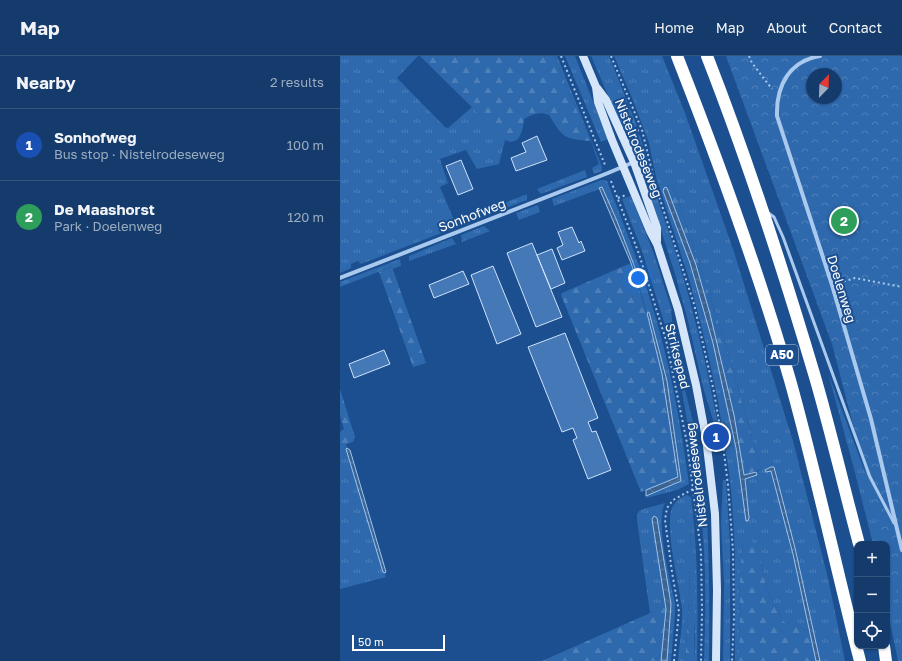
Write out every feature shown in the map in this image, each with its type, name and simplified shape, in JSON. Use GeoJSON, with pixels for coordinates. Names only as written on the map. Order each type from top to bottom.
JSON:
{"type":"FeatureCollection","features":[{"type":"Feature","properties":{"kind":"highway","name":"A50"},"geometry":{"type":"LineString","coordinates":[[677,56],[717,160],[752,260],[790,380],[814,471],[860,661]]}},
{"type":"Feature","properties":{"kind":"highway","name":"A50"},"geometry":{"type":"LineString","coordinates":[[707,56],[748,168],[815,378],[857,541]]}},
{"type":"Feature","properties":{"kind":"highway"},"geometry":{"type":"LineString","coordinates":[[884,649],[886,661]]}},
{"type":"Feature","properties":{"kind":"street","name":"Nistelrodeseweg"},"geometry":{"type":"LineString","coordinates":[[583,56],[596,87],[606,100],[634,162],[656,228],[657,244]]}},
{"type":"Feature","properties":{"kind":"street","name":"Doelenweg"},"geometry":{"type":"LineString","coordinates":[[820,56],[810,58],[799,64],[788,74],[781,85],[776,101],[777,116],[780,130],[832,286],[871,419],[902,550]]}},
{"type":"Feature","properties":{"kind":"street","name":"Nistelrodeseweg"},"geometry":{"type":"LineString","coordinates":[[596,87],[598,102],[650,231],[657,244],[678,309],[696,386],[706,438],[715,514],[717,597],[716,661]]}},
{"type":"Feature","properties":{"kind":"street","name":"Sonhofweg"},"geometry":{"type":"LineString","coordinates":[[340,278],[634,162]]}},
{"type":"Feature","properties":{"kind":"lane"},"geometry":{"type":"LineString","coordinates":[[761,208],[774,217],[870,477],[897,528]]}},
{"type":"Feature","properties":{"kind":"path","name":"Striksepad"},"geometry":{"type":"LineString","coordinates":[[561,56],[639,254],[666,340],[687,443],[694,489]]}},
{"type":"Feature","properties":{"kind":"path"},"geometry":{"type":"LineString","coordinates":[[611,56],[642,130],[655,184]]}},
{"type":"Feature","properties":{"kind":"path"},"geometry":{"type":"LineString","coordinates":[[749,56],[752,63],[778,96]]}},
{"type":"Feature","properties":{"kind":"path"},"geometry":{"type":"LineString","coordinates":[[832,286],[855,278],[902,287]]}},
{"type":"Feature","properties":{"kind":"path"},"geometry":{"type":"LineString","coordinates":[[674,661],[679,612],[671,564],[666,520],[667,508],[673,500],[694,489]]}},
{"type":"Feature","properties":{"kind":"path","name":"Nistelrodeseweg"},"geometry":{"type":"LineString","coordinates":[[694,489],[701,552],[701,661]]}},
{"type":"Feature","properties":{"kind":"green space"},"geometry":{"type":"Polygon","coordinates":[[[340,56],[418,56],[397,78],[445,127],[448,128],[472,107],[505,140],[499,164],[477,169],[466,150],[440,159],[448,183],[440,187],[457,227],[361,264],[358,261],[351,264],[351,268],[340,273],[340,56]]]}},
{"type":"Feature","properties":{"kind":"green space"},"geometry":{"type":"Polygon","coordinates":[[[420,56],[554,56],[591,141],[565,136],[561,133],[549,115],[539,113],[533,114],[524,119],[522,132],[517,139],[510,142],[505,140],[420,56]]]}},
{"type":"Feature","properties":{"kind":"green space"},"geometry":{"type":"Polygon","coordinates":[[[554,56],[557,56],[602,167],[602,171],[594,174],[592,168],[599,164],[591,141],[554,56]]]}},
{"type":"Feature","properties":{"kind":"green space"},"geometry":{"type":"Polygon","coordinates":[[[565,56],[575,56],[608,139],[601,142],[565,56]]]}},
{"type":"Feature","properties":{"kind":"green space"},"geometry":{"type":"Polygon","coordinates":[[[591,56],[609,56],[637,126],[624,132],[591,56]]]}},
{"type":"Feature","properties":{"kind":"green space"},"geometry":{"type":"Polygon","coordinates":[[[614,56],[662,56],[685,113],[733,249],[793,441],[828,578],[845,661],[820,661],[795,548],[774,467],[765,470],[766,472],[771,471],[793,554],[810,631],[784,622],[767,590],[761,563],[744,540],[740,567],[739,661],[735,661],[735,552],[732,500],[718,401],[707,349],[690,282],[656,177],[649,143],[633,100],[614,56]],[[673,185],[665,187],[663,191],[690,263],[713,343],[736,448],[747,521],[749,518],[745,479],[757,475],[756,472],[761,469],[724,339],[673,185]]]}},
{"type":"Feature","properties":{"kind":"green space"},"geometry":{"type":"Polygon","coordinates":[[[726,56],[902,56],[902,614],[890,568],[890,541],[883,541],[832,344],[726,56]]]}},
{"type":"Feature","properties":{"kind":"green space"},"geometry":{"type":"Polygon","coordinates":[[[636,133],[640,136],[642,142],[651,182],[646,184],[627,137],[636,133]]]}},
{"type":"Feature","properties":{"kind":"green space"},"geometry":{"type":"Polygon","coordinates":[[[585,170],[587,177],[541,194],[537,189],[585,170]]]}},
{"type":"Feature","properties":{"kind":"green space"},"geometry":{"type":"Polygon","coordinates":[[[601,180],[607,181],[652,305],[670,371],[686,461],[689,484],[677,490],[646,498],[646,496],[681,481],[667,381],[649,312],[647,313],[639,287],[642,286],[602,188],[554,206],[552,199],[601,180]]]}},
{"type":"Feature","properties":{"kind":"green space"},"geometry":{"type":"Polygon","coordinates":[[[673,185],[724,339],[761,469],[744,475],[734,415],[710,314],[696,265],[666,187],[673,185]]]}},
{"type":"Feature","properties":{"kind":"green space"},"geometry":{"type":"Polygon","coordinates":[[[648,189],[654,189],[664,218],[687,290],[703,351],[719,430],[716,430],[703,387],[688,321],[675,274],[648,189]]]}},
{"type":"Feature","properties":{"kind":"green space"},"geometry":{"type":"Polygon","coordinates":[[[527,194],[527,200],[488,215],[486,210],[527,194]]]}},
{"type":"Feature","properties":{"kind":"green space"},"geometry":{"type":"Polygon","coordinates":[[[631,196],[654,254],[672,311],[675,344],[673,344],[674,351],[642,251],[622,199],[631,196]]]}},
{"type":"Feature","properties":{"kind":"green space"},"geometry":{"type":"Polygon","coordinates":[[[538,205],[540,212],[519,220],[516,213],[538,205]]]}},
{"type":"Feature","properties":{"kind":"green space"},"geometry":{"type":"Polygon","coordinates":[[[484,226],[490,231],[462,242],[461,235],[484,226]]]}},
{"type":"Feature","properties":{"kind":"green space"},"geometry":{"type":"Polygon","coordinates":[[[452,238],[456,244],[409,261],[409,256],[452,238]]]}},
{"type":"Feature","properties":{"kind":"green space"},"geometry":{"type":"Polygon","coordinates":[[[400,259],[401,266],[392,269],[391,267],[340,287],[340,282],[400,259]]]}},
{"type":"Feature","properties":{"kind":"green space"},"geometry":{"type":"Polygon","coordinates":[[[631,263],[648,318],[662,374],[678,477],[641,492],[561,295],[562,293],[631,263]]]}},
{"type":"Feature","properties":{"kind":"green space"},"geometry":{"type":"Polygon","coordinates":[[[392,267],[426,363],[413,367],[379,272],[392,267]]]}},
{"type":"Feature","properties":{"kind":"green space"},"geometry":{"type":"Polygon","coordinates":[[[828,373],[864,469],[875,494],[902,578],[902,661],[898,661],[890,622],[890,541],[872,541],[828,373]]]}},
{"type":"Feature","properties":{"kind":"green space"},"geometry":{"type":"Polygon","coordinates":[[[340,389],[355,437],[353,442],[340,446],[340,432],[344,429],[340,416],[340,389]]]}},
{"type":"Feature","properties":{"kind":"green space"},"geometry":{"type":"Polygon","coordinates":[[[685,390],[700,450],[703,475],[697,481],[682,391],[685,390]]]}},
{"type":"Feature","properties":{"kind":"green space"},"geometry":{"type":"Polygon","coordinates":[[[346,444],[346,449],[386,577],[340,589],[340,446],[346,444]]]}},
{"type":"Feature","properties":{"kind":"green space"},"geometry":{"type":"Polygon","coordinates":[[[723,480],[726,480],[730,546],[730,661],[723,661],[724,584],[721,522],[723,480]]]}},
{"type":"Feature","properties":{"kind":"green space"},"geometry":{"type":"Polygon","coordinates":[[[698,493],[706,497],[709,579],[709,661],[704,661],[704,556],[698,493]]]}},
{"type":"Feature","properties":{"kind":"green space"},"geometry":{"type":"Polygon","coordinates":[[[687,495],[691,497],[695,538],[697,661],[694,661],[695,638],[691,523],[689,602],[685,661],[678,661],[682,609],[671,541],[670,515],[676,502],[687,495]]]}},
{"type":"Feature","properties":{"kind":"green space"},"geometry":{"type":"Polygon","coordinates":[[[665,503],[662,512],[662,536],[675,602],[671,661],[667,661],[671,604],[657,518],[652,519],[666,607],[650,613],[637,520],[637,514],[640,510],[665,503]]]}},
{"type":"Feature","properties":{"kind":"green space"},"geometry":{"type":"Polygon","coordinates":[[[691,515],[695,585],[694,661],[685,661],[689,602],[691,515]]]}},
{"type":"Feature","properties":{"kind":"green space"},"geometry":{"type":"Polygon","coordinates":[[[750,535],[761,563],[767,590],[784,622],[810,631],[816,661],[739,661],[740,567],[744,540],[750,535]]]}},
{"type":"Feature","properties":{"kind":"green space"},"geometry":{"type":"Polygon","coordinates":[[[666,607],[661,661],[542,661],[657,610],[666,607]]]}},
{"type":"Feature","properties":{"kind":"water"},"geometry":{"type":"Polygon","coordinates":[[[602,187],[642,286],[639,287],[631,263],[599,188],[602,187]]]}},
{"type":"Feature","properties":{"kind":"water"},"geometry":{"type":"Polygon","coordinates":[[[666,187],[696,265],[710,314],[734,415],[744,475],[756,472],[757,475],[745,479],[749,518],[748,521],[746,521],[736,448],[713,343],[690,263],[663,191],[666,187]]]}},
{"type":"Feature","properties":{"kind":"water"},"geometry":{"type":"Polygon","coordinates":[[[649,312],[667,381],[681,481],[646,496],[646,490],[678,477],[662,374],[647,313],[649,312]]]}},
{"type":"Feature","properties":{"kind":"water"},"geometry":{"type":"Polygon","coordinates":[[[347,448],[350,450],[386,572],[385,573],[383,572],[346,449],[347,448]]]}},
{"type":"Feature","properties":{"kind":"water"},"geometry":{"type":"Polygon","coordinates":[[[774,467],[795,548],[820,661],[816,661],[793,554],[771,471],[766,472],[765,470],[774,467]]]}},
{"type":"Feature","properties":{"kind":"water"},"geometry":{"type":"Polygon","coordinates":[[[654,516],[657,518],[671,604],[667,661],[661,661],[666,609],[652,519],[654,516]]]}},
{"type":"Feature","properties":{"kind":"building"},"geometry":{"type":"Polygon","coordinates":[[[537,136],[547,160],[516,171],[511,158],[526,152],[522,143],[537,136]]]}},
{"type":"Feature","properties":{"kind":"building"},"geometry":{"type":"Polygon","coordinates":[[[461,160],[473,189],[458,195],[446,166],[461,160]]]}},
{"type":"Feature","properties":{"kind":"building"},"geometry":{"type":"Polygon","coordinates":[[[572,227],[579,243],[581,241],[585,251],[562,260],[557,248],[563,245],[558,232],[572,227]]]}},
{"type":"Feature","properties":{"kind":"building"},"geometry":{"type":"Polygon","coordinates":[[[532,243],[562,317],[536,327],[507,253],[532,243]]]}},
{"type":"Feature","properties":{"kind":"building"},"geometry":{"type":"Polygon","coordinates":[[[552,249],[565,283],[551,289],[537,255],[552,249]]]}},
{"type":"Feature","properties":{"kind":"building"},"geometry":{"type":"Polygon","coordinates":[[[493,266],[521,334],[497,344],[471,275],[493,266]]]}},
{"type":"Feature","properties":{"kind":"building"},"geometry":{"type":"Polygon","coordinates":[[[463,271],[469,284],[434,298],[429,285],[463,271]]]}},
{"type":"Feature","properties":{"kind":"building"},"geometry":{"type":"Polygon","coordinates":[[[565,333],[598,418],[588,422],[592,432],[596,431],[611,470],[588,479],[573,440],[577,438],[573,428],[562,432],[528,347],[565,333]]]}},
{"type":"Feature","properties":{"kind":"building"},"geometry":{"type":"Polygon","coordinates":[[[384,350],[390,364],[354,378],[349,364],[384,350]]]}},
{"type":"Feature","properties":{"kind":"place","name":"De Maashorst"},"geometry":{"type":"Point","coordinates":[844,221]}},
{"type":"Feature","properties":{"kind":"place","name":"Sonhofweg"},"geometry":{"type":"Point","coordinates":[716,437]}}]}
